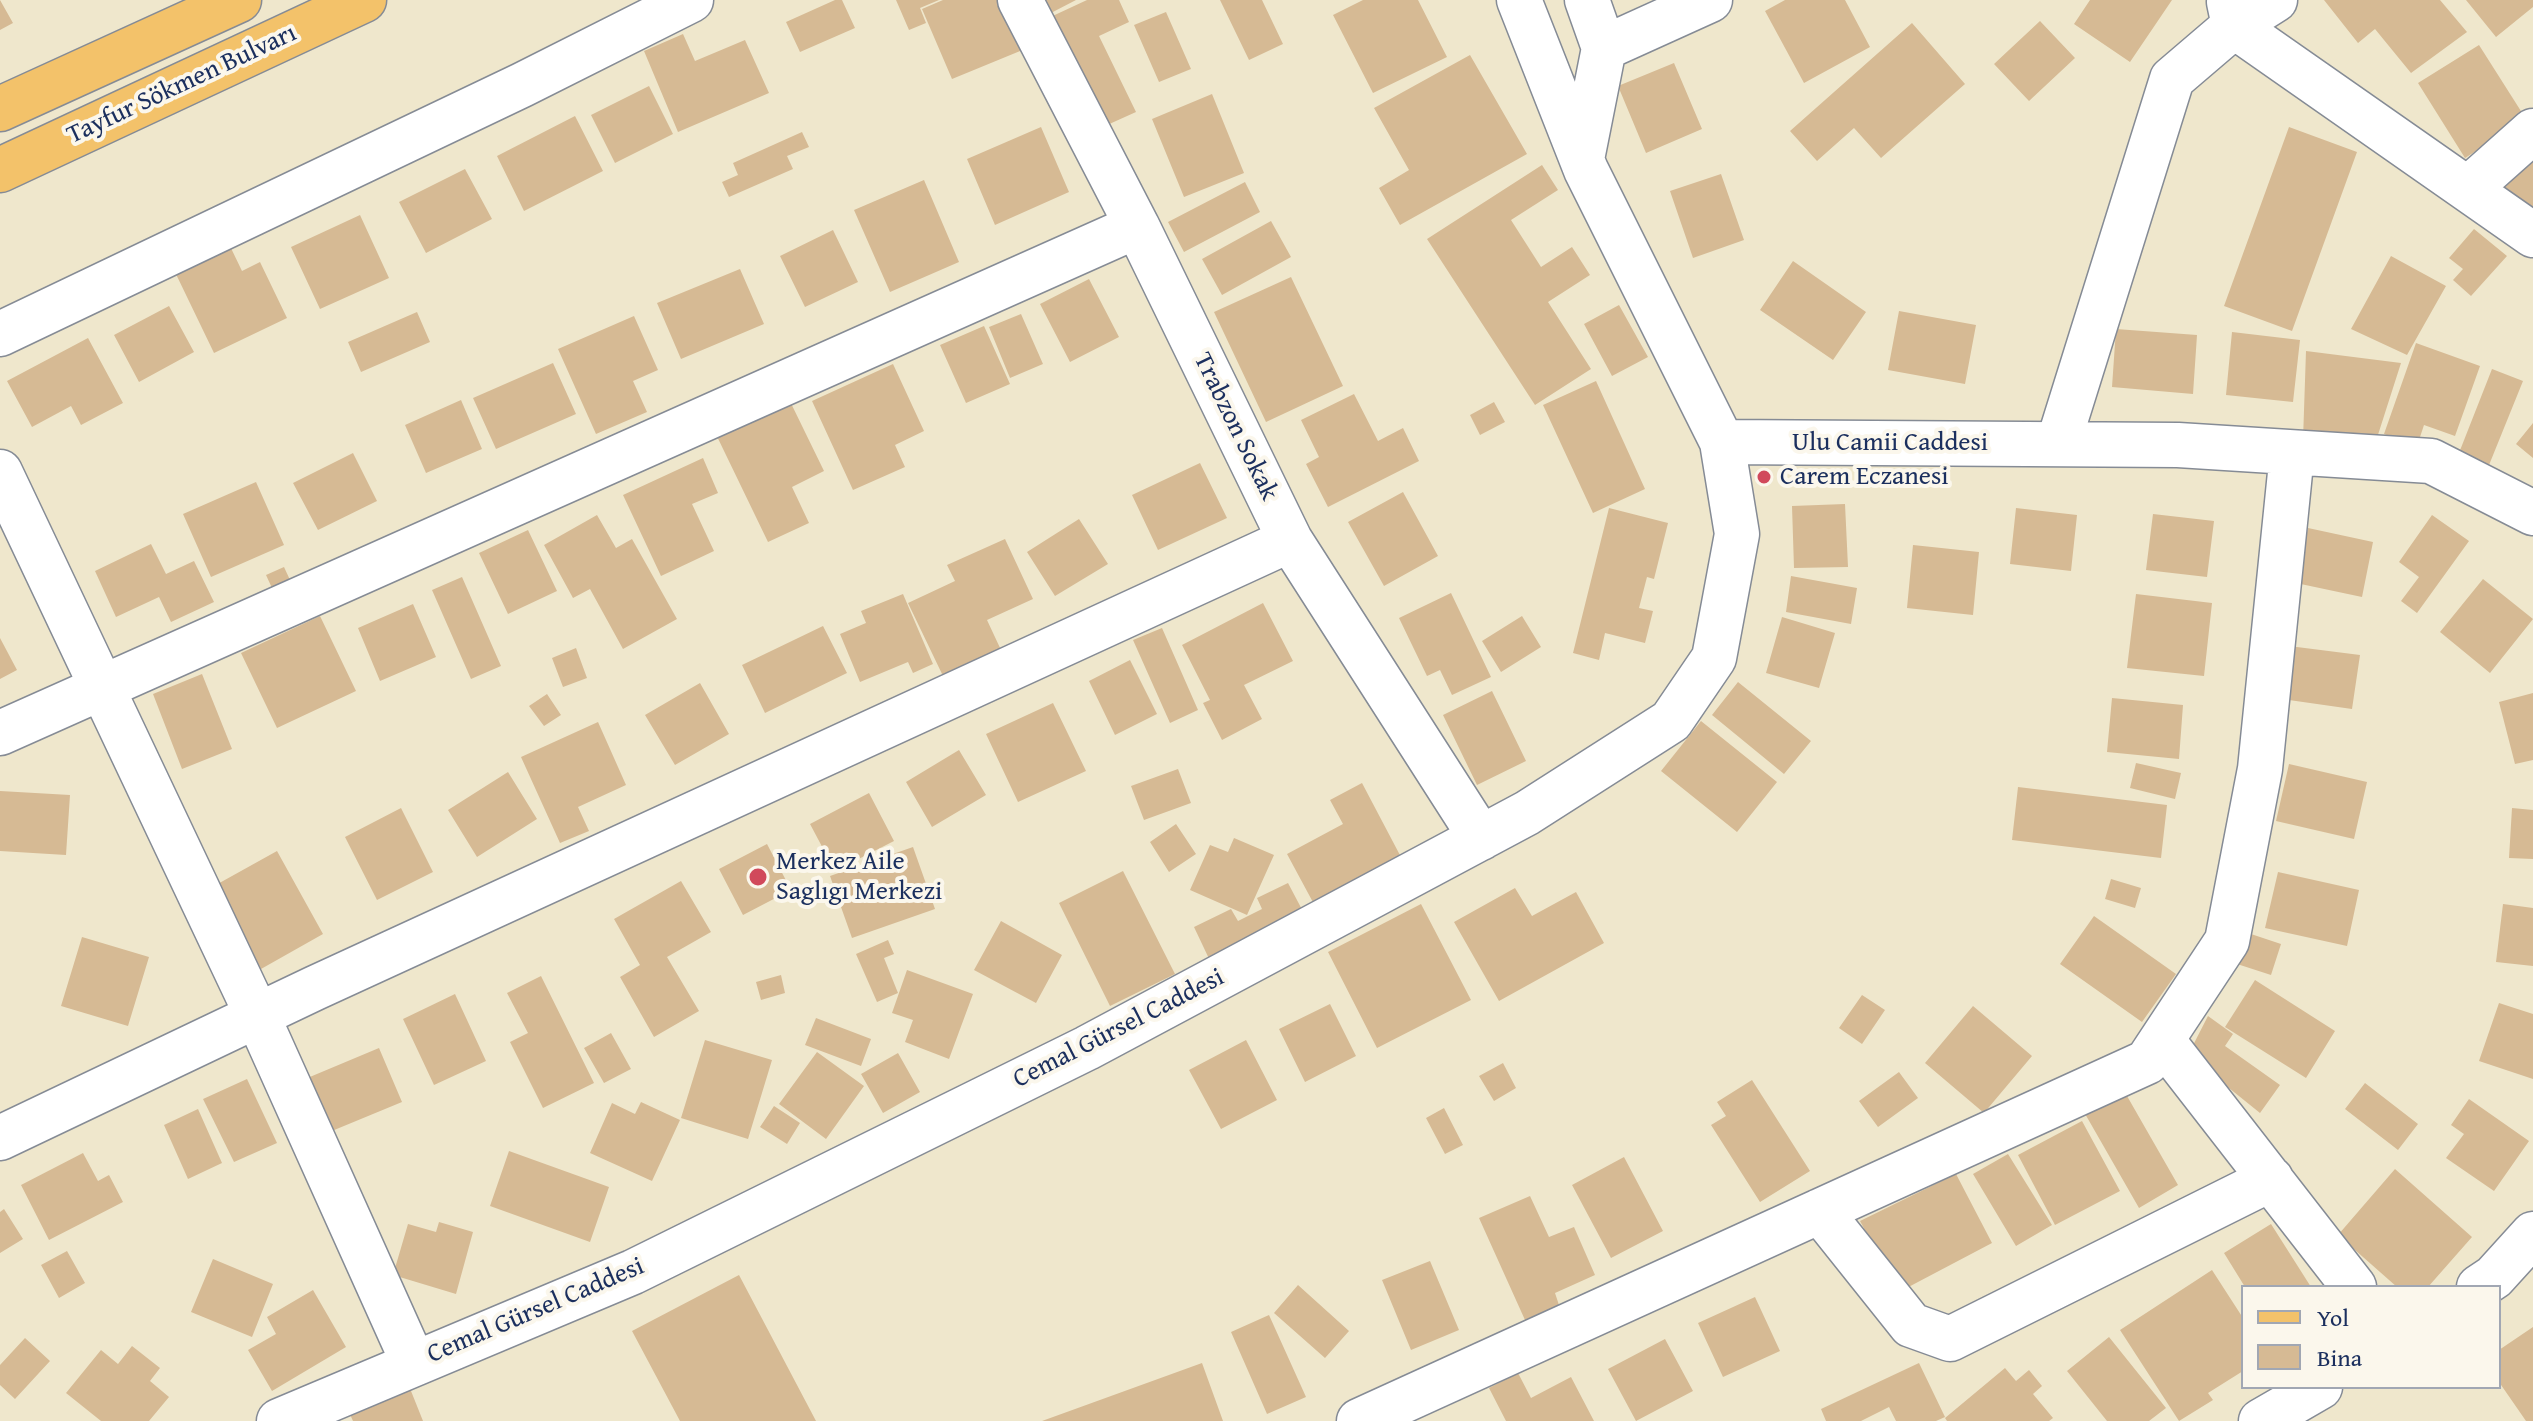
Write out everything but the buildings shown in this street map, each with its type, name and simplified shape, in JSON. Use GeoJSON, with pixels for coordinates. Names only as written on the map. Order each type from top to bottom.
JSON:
{"type":"FeatureCollection","features":[{"type":"Feature","properties":{"kind":"main road","name":"Tayfur Sökmen Bulvarı"},"geometry":{"type":"LineString","coordinates":[[0,109],[239,0]]}},
{"type":"Feature","properties":{"kind":"main road","name":"Tayfur Sökmen Bulvarı"},"geometry":{"type":"LineString","coordinates":[[0,170],[364,0]]}},
{"type":"Feature","properties":{"kind":"street"},"geometry":{"type":"LineString","coordinates":[[0,334],[522,85],[691,0]]}},
{"type":"Feature","properties":{"kind":"street","name":"Trabzon Sokak"},"geometry":{"type":"LineString","coordinates":[[1020,0],[1137,226],[1290,540],[1481,838]]}},
{"type":"Feature","properties":{"kind":"street"},"geometry":{"type":"LineString","coordinates":[[1519,0],[1582,159],[1722,442]]}},
{"type":"Feature","properties":{"kind":"street"},"geometry":{"type":"LineString","coordinates":[[1582,159],[1604,48],[1587,0]]}},
{"type":"Feature","properties":{"kind":"street"},"geometry":{"type":"LineString","coordinates":[[1604,48],[1710,0]]}},
{"type":"Feature","properties":{"kind":"street"},"geometry":{"type":"LineString","coordinates":[[2058,444],[2172,79],[2231,13],[2275,0]]}},
{"type":"Feature","properties":{"kind":"street"},"geometry":{"type":"LineString","coordinates":[[2231,13],[2533,235]]}},
{"type":"Feature","properties":{"kind":"street"},"geometry":{"type":"LineString","coordinates":[[2469,188],[2533,131]]}},
{"type":"Feature","properties":{"kind":"street"},"geometry":{"type":"LineString","coordinates":[[0,733],[1137,226]]}},
{"type":"Feature","properties":{"kind":"street","name":"Ulu Camii Caddesi"},"geometry":{"type":"LineString","coordinates":[[1722,442],[2178,445],[2431,461],[2533,513]]}},
{"type":"Feature","properties":{"kind":"street","name":"Cemal Gürsel Caddesi"},"geometry":{"type":"LineString","coordinates":[[279,1421],[633,1272],[1087,1048],[1527,813],[1671,721],[1714,658],[1737,534],[1722,442]]}},
{"type":"Feature","properties":{"kind":"street"},"geometry":{"type":"LineString","coordinates":[[1359,1421],[2147,1062],[2227,941],[2260,769],[2292,453]]}},
{"type":"Feature","properties":{"kind":"street"},"geometry":{"type":"LineString","coordinates":[[0,472],[257,1015],[413,1362]]}},
{"type":"Feature","properties":{"kind":"street"},"geometry":{"type":"LineString","coordinates":[[0,1138],[257,1015],[1290,540]]}},
{"type":"Feature","properties":{"kind":"street"},"geometry":{"type":"LineString","coordinates":[[2162,1040],[2352,1285]]}},
{"type":"Feature","properties":{"kind":"street"},"geometry":{"type":"LineString","coordinates":[[1820,1211],[1911,1325],[1950,1339],[2271,1179]]}},
{"type":"Feature","properties":{"kind":"street"},"geometry":{"type":"LineString","coordinates":[[2482,1285],[2494,1277],[2533,1234]]}},
{"type":"Feature","properties":{"kind":"street"},"geometry":{"type":"LineString","coordinates":[[2261,1421],[2315,1402]]}},
{"type":"Feature","properties":{"kind":"place","name":"Carem Eczanesi"},"geometry":{"type":"Point","coordinates":[1764,477]}},
{"type":"Feature","properties":{"kind":"place","name":"Merkez Aile Saglıgı Merkezi"},"geometry":{"type":"Point","coordinates":[758,877]}}]}
